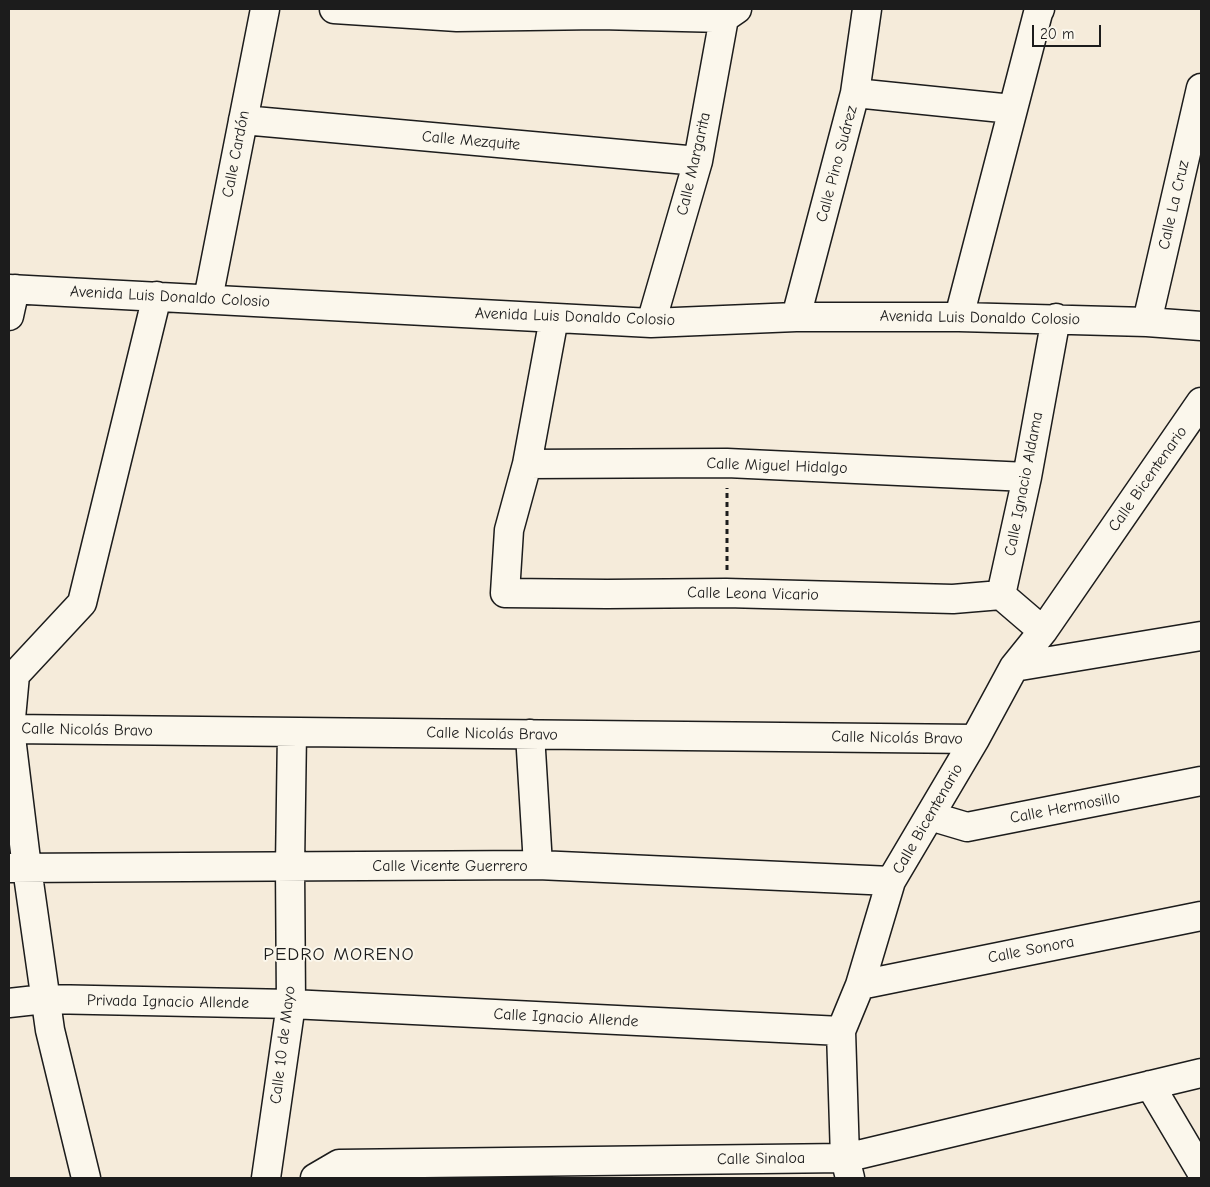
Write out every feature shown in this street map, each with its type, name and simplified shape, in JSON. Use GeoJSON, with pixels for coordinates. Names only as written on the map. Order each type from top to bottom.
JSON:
{"type":"FeatureCollection","features":[{"type":"Feature","properties":{"kind":"street","name":"Calle Cardón"},"geometry":{"type":"LineString","coordinates":[[208,298],[265,9]]}},
{"type":"Feature","properties":{"kind":"street"},"geometry":{"type":"LineString","coordinates":[[334,9],[457,17],[730,14]]}},
{"type":"Feature","properties":{"kind":"street","name":"Calle Pino Suárez"},"geometry":{"type":"LineString","coordinates":[[796,317],[855,93],[867,9]]}},
{"type":"Feature","properties":{"kind":"street"},"geometry":{"type":"LineString","coordinates":[[959,317],[1012,109],[1040,9]]}},
{"type":"Feature","properties":{"kind":"street","name":"Calle Margarita"},"geometry":{"type":"LineString","coordinates":[[651,323],[698,161],[730,14]]}},
{"type":"Feature","properties":{"kind":"street","name":"Calle La Cruz"},"geometry":{"type":"LineString","coordinates":[[1147,322],[1201,88]]}},
{"type":"Feature","properties":{"kind":"street"},"geometry":{"type":"LineString","coordinates":[[855,93],[1012,109]]}},
{"type":"Feature","properties":{"kind":"street","name":"Calle Mezquite"},"geometry":{"type":"LineString","coordinates":[[243,120],[698,161]]}},
{"type":"Feature","properties":{"kind":"street"},"geometry":{"type":"LineString","coordinates":[[9,316],[12,289]]}},
{"type":"Feature","properties":{"kind":"street","name":"Avenida Luis Donaldo Colosio"},"geometry":{"type":"LineString","coordinates":[[12,289],[651,323],[796,317],[959,317],[1056,318],[1201,326]]}},
{"type":"Feature","properties":{"kind":"street"},"geometry":{"type":"LineString","coordinates":[[86,1178],[50,1030],[18,868],[9,729],[12,675],[82,603],[157,296]]}},
{"type":"Feature","properties":{"kind":"street"},"geometry":{"type":"LineString","coordinates":[[527,464],[554,318]]}},
{"type":"Feature","properties":{"kind":"street","name":"Calle Ignacio Aldama"},"geometry":{"type":"LineString","coordinates":[[1002,595],[1027,476],[1056,318]]}},
{"type":"Feature","properties":{"kind":"street","name":"Calle Bicentenario"},"geometry":{"type":"LineString","coordinates":[[847,1168],[842,1031],[860,985],[891,882],[975,739],[1014,667],[1043,631],[1201,402]]}},
{"type":"Feature","properties":{"kind":"street","name":"Calle Miguel Hidalgo"},"geometry":{"type":"LineString","coordinates":[[527,464],[727,463],[1027,476]]}},
{"type":"Feature","properties":{"kind":"street","name":"Calle Leona Vicario"},"geometry":{"type":"LineString","coordinates":[[527,464],[509,530],[505,593],[726,593],[953,599],[1002,595]]}},
{"type":"Feature","properties":{"kind":"street"},"geometry":{"type":"LineString","coordinates":[[1002,595],[1043,631]]}},
{"type":"Feature","properties":{"kind":"street"},"geometry":{"type":"LineString","coordinates":[[1014,667],[1201,636]]}},
{"type":"Feature","properties":{"kind":"street","name":"Calle Nicolás Bravo"},"geometry":{"type":"LineString","coordinates":[[9,729],[975,739]]}},
{"type":"Feature","properties":{"kind":"street","name":"Calle 10 de Mayo"},"geometry":{"type":"LineString","coordinates":[[266,1178],[291,1004],[290,866],[292,732]]}},
{"type":"Feature","properties":{"kind":"street"},"geometry":{"type":"LineString","coordinates":[[530,734],[538,865]]}},
{"type":"Feature","properties":{"kind":"street","name":"Calle Hermosillo"},"geometry":{"type":"LineString","coordinates":[[930,816],[967,827],[1201,781]]}},
{"type":"Feature","properties":{"kind":"street","name":"Calle Vicente Guerrero"},"geometry":{"type":"LineString","coordinates":[[18,868],[538,865],[891,882]]}},
{"type":"Feature","properties":{"kind":"street","name":"Calle Sonora"},"geometry":{"type":"LineString","coordinates":[[860,985],[1201,916]]}},
{"type":"Feature","properties":{"kind":"street","name":"Privada Ignacio Allende"},"geometry":{"type":"LineString","coordinates":[[9,1004],[44,999],[291,1004]]}},
{"type":"Feature","properties":{"kind":"street","name":"Calle Ignacio Allende"},"geometry":{"type":"LineString","coordinates":[[291,1004],[842,1031]]}},
{"type":"Feature","properties":{"kind":"street","name":"Calle Sinaloa"},"geometry":{"type":"LineString","coordinates":[[315,1178],[340,1171],[847,1168],[1150,1085],[1201,1073]]}},
{"type":"Feature","properties":{"kind":"street"},"geometry":{"type":"LineString","coordinates":[[1150,1085],[1201,1171]]}},
{"type":"Feature","properties":{"kind":"path"},"geometry":{"type":"LineString","coordinates":[[726,593],[727,463]]}},
{"type":"Feature","properties":{"kind":"district","name":"PEDRO MORENO"},"geometry":{"type":"Point","coordinates":[339,955]}}]}
